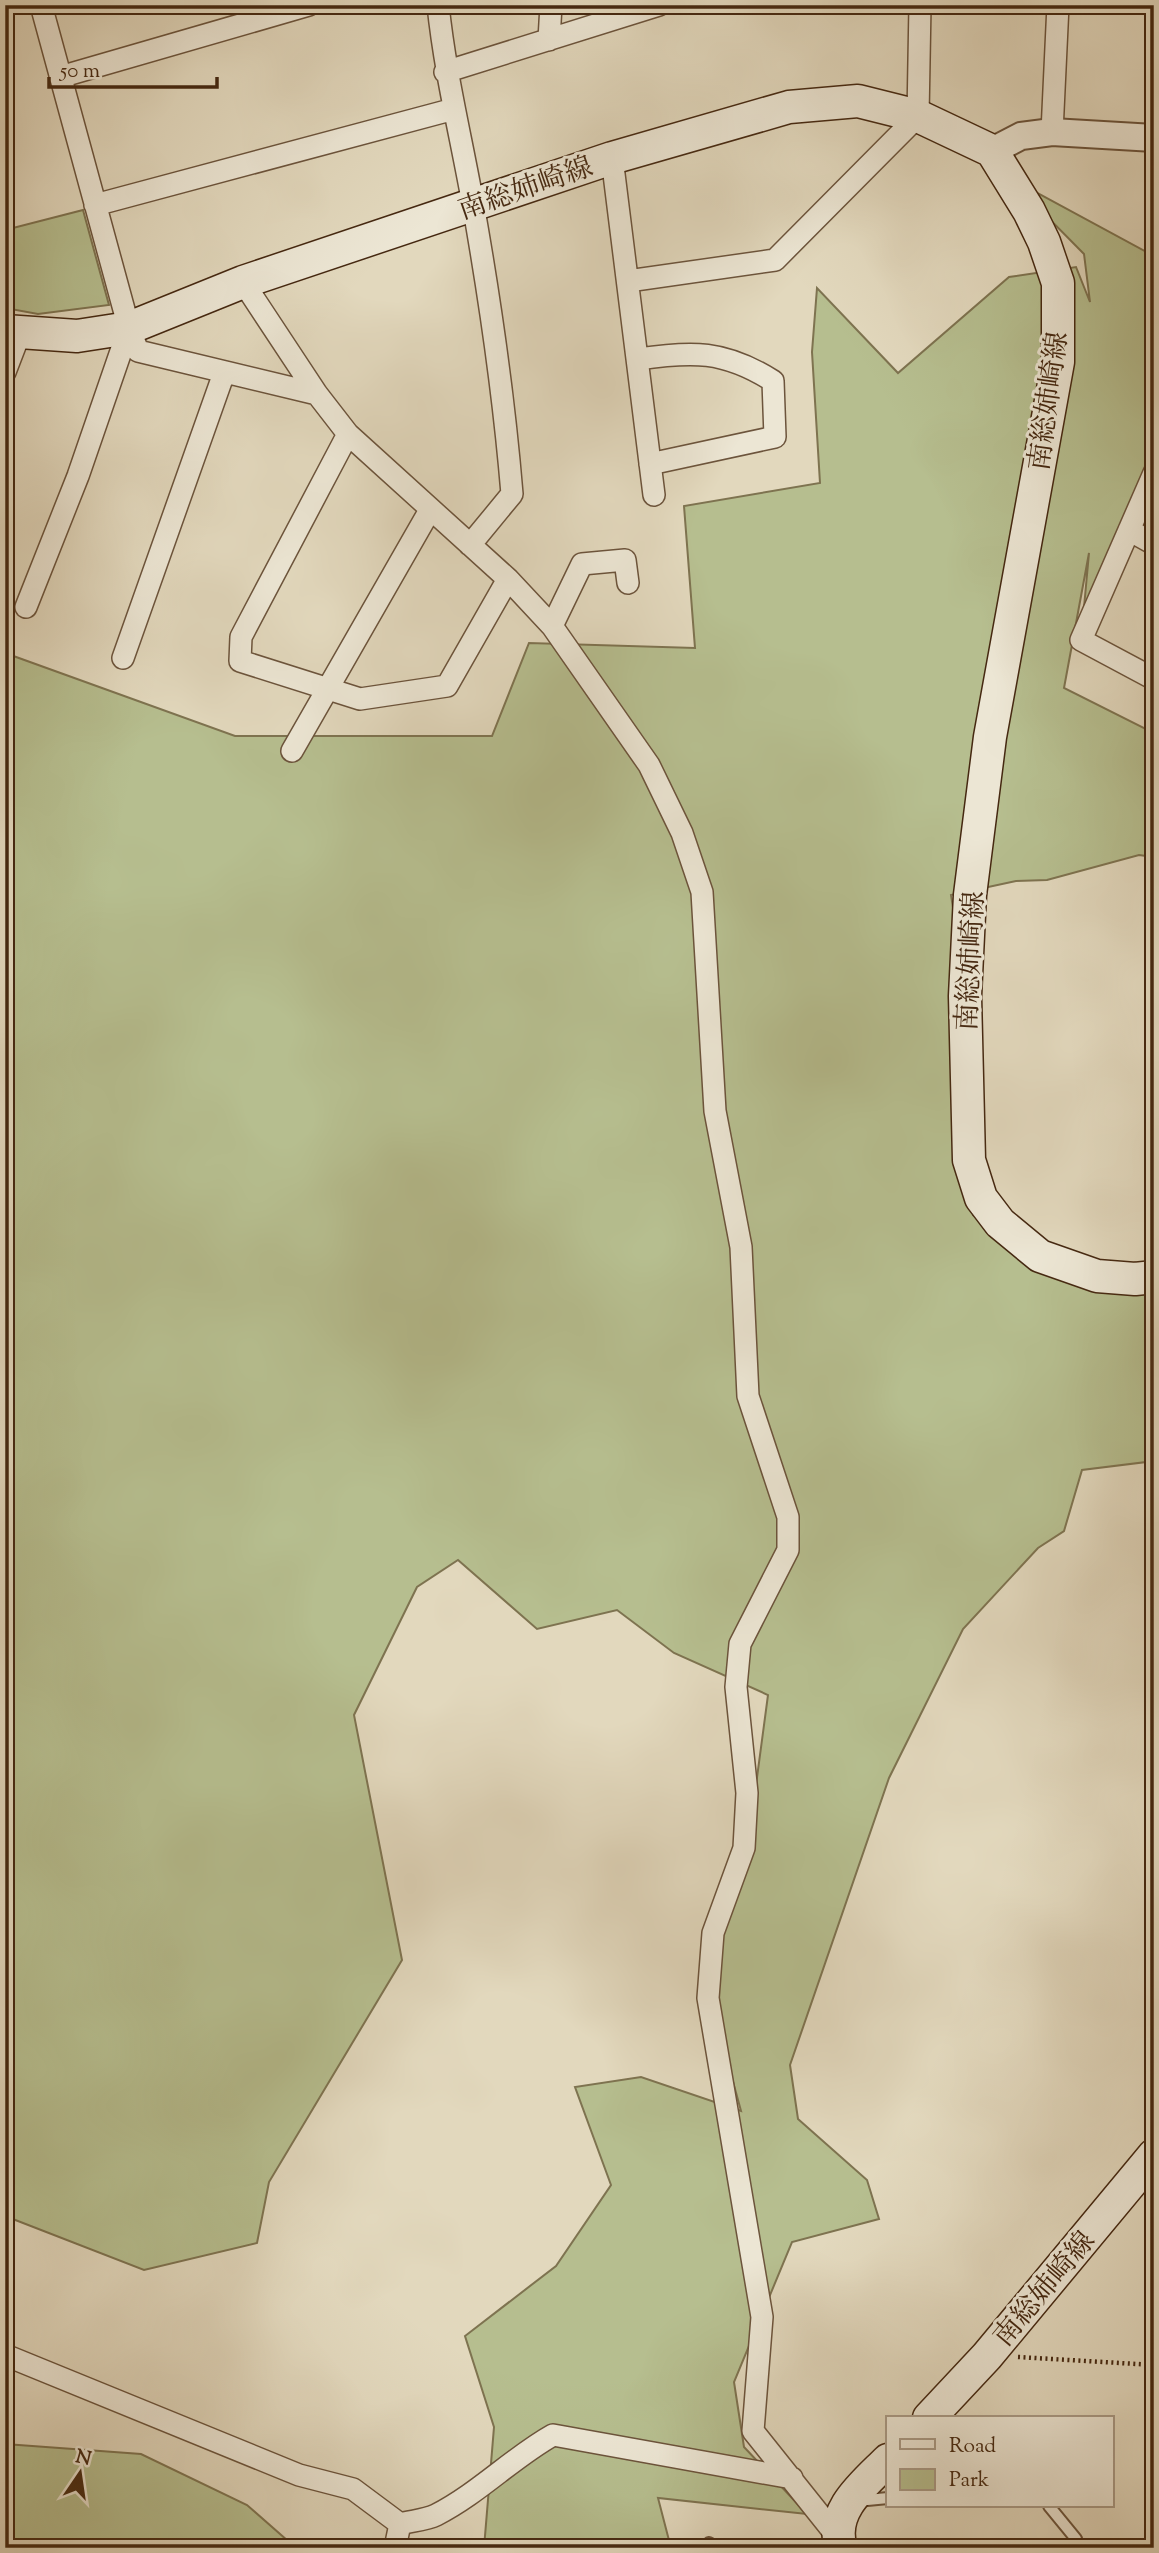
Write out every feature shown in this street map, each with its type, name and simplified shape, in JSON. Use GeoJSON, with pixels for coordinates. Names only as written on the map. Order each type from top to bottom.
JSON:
{"type":"FeatureCollection","features":[{"type":"Feature","properties":{"kind":"main road","name":"南総姉崎線"},"geometry":{"type":"LineString","coordinates":[[13,332],[76,336],[129,328],[243,282],[612,158],[799,106],[858,101],[918,116],[992,151],[1044,242],[1058,283],[1059,348],[990,737],[970,895],[965,996],[969,1160],[981,1198],[1000,1223],[1040,1256],[1097,1276],[1135,1279],[1154,1277]]}},
{"type":"Feature","properties":{"kind":"main road","name":"南総姉崎線"},"geometry":{"type":"LineString","coordinates":[[931,2416],[987,2356],[1154,2155]]}},
{"type":"Feature","properties":{"kind":"main road"},"geometry":{"type":"LineString","coordinates":[[839,2541],[847,2501],[886,2462]]}},
{"type":"Feature","properties":{"kind":"street"},"geometry":{"type":"LineString","coordinates":[[41,5],[129,328],[138,351],[317,394]]}},
{"type":"Feature","properties":{"kind":"street"},"geometry":{"type":"LineString","coordinates":[[60,77],[309,5]]}},
{"type":"Feature","properties":{"kind":"street"},"geometry":{"type":"LineString","coordinates":[[438,5],[445,72],[473,205],[507,438],[512,494],[470,545]]}},
{"type":"Feature","properties":{"kind":"street"},"geometry":{"type":"LineString","coordinates":[[549,40],[551,5]]}},
{"type":"Feature","properties":{"kind":"street"},"geometry":{"type":"LineString","coordinates":[[445,72],[659,5]]}},
{"type":"Feature","properties":{"kind":"street"},"geometry":{"type":"LineString","coordinates":[[628,281],[775,260],[918,116],[920,5]]}},
{"type":"Feature","properties":{"kind":"street"},"geometry":{"type":"LineString","coordinates":[[1052,132],[1058,5]]}},
{"type":"Feature","properties":{"kind":"street"},"geometry":{"type":"LineString","coordinates":[[95,205],[454,109]]}},
{"type":"Feature","properties":{"kind":"street"},"geometry":{"type":"LineString","coordinates":[[992,151],[1021,136],[1052,132],[1154,138]]}},
{"type":"Feature","properties":{"kind":"street"},"geometry":{"type":"LineString","coordinates":[[612,158],[654,495]]}},
{"type":"Feature","properties":{"kind":"street"},"geometry":{"type":"LineString","coordinates":[[243,282],[317,394],[348,434],[508,579],[552,626],[649,765],[682,833],[702,892],[715,1111],[741,1247],[748,1396],[788,1517],[788,1550],[740,1644],[736,1687],[747,1793],[744,1848],[713,1933],[708,1998],[762,2317],[753,2431],[839,2541]]}},
{"type":"Feature","properties":{"kind":"street"},"geometry":{"type":"LineString","coordinates":[[26,607],[78,476],[129,328]]}},
{"type":"Feature","properties":{"kind":"street"},"geometry":{"type":"LineString","coordinates":[[5,372],[13,332]]}},
{"type":"Feature","properties":{"kind":"street"},"geometry":{"type":"LineString","coordinates":[[638,359],[689,351],[748,365],[773,381],[775,437],[650,464]]}},
{"type":"Feature","properties":{"kind":"street"},"geometry":{"type":"LineString","coordinates":[[123,658],[224,373]]}},
{"type":"Feature","properties":{"kind":"street"},"geometry":{"type":"LineString","coordinates":[[348,434],[241,637],[240,661],[326,691],[360,699],[447,686],[508,579]]}},
{"type":"Feature","properties":{"kind":"street"},"geometry":{"type":"LineString","coordinates":[[1154,473],[1081,640],[1154,679]]}},
{"type":"Feature","properties":{"kind":"street"},"geometry":{"type":"LineString","coordinates":[[292,751],[430,510]]}},
{"type":"Feature","properties":{"kind":"street"},"geometry":{"type":"LineString","coordinates":[[1129,530],[1154,544]]}},
{"type":"Feature","properties":{"kind":"street"},"geometry":{"type":"LineString","coordinates":[[552,626],[582,564],[625,560],[628,583]]}},
{"type":"Feature","properties":{"kind":"street"},"geometry":{"type":"LineString","coordinates":[[5,2355],[299,2475],[353,2489],[400,2524],[435,2516],[525,2451],[553,2435],[792,2478]]}},
{"type":"Feature","properties":{"kind":"street"},"geometry":{"type":"LineString","coordinates":[[395,2548],[400,2524]]}},
{"type":"Feature","properties":{"kind":"lane"},"geometry":{"type":"LineString","coordinates":[[847,2501],[886,2498]]}},
{"type":"Feature","properties":{"kind":"lane"},"geometry":{"type":"LineString","coordinates":[[1051,2508],[1076,2539],[1076,2548]]}},
{"type":"Feature","properties":{"kind":"path"},"geometry":{"type":"LineString","coordinates":[[987,2356],[1154,2365]]}},
{"type":"Feature","properties":{"kind":"green space"},"geometry":{"type":"Polygon","coordinates":[[[1008,177],[1154,256],[1154,473],[1081,640],[1089,553],[1064,688],[1154,733],[1154,857],[1139,855],[1047,880],[1016,881],[951,895],[965,984],[973,1215],[1121,1288],[1154,1285],[1154,1461],[1082,1470],[1064,1531],[1038,1548],[963,1629],[889,1778],[790,2065],[798,2119],[867,2180],[879,2219],[792,2242],[734,2382],[744,2447],[807,2514],[658,2498],[671,2548],[484,2548],[494,2427],[465,2336],[556,2266],[611,2185],[575,2087],[641,2077],[741,2111],[705,1979],[752,1815],[768,1695],[674,1653],[617,1610],[537,1629],[458,1560],[417,1587],[354,1715],[402,1960],[269,2182],[257,2243],[144,2270],[5,2216],[5,653],[235,736],[492,736],[529,643],[695,648],[684,506],[820,483],[812,352],[817,288],[898,373],[1009,277],[1076,267],[1090,302],[1084,254],[1008,177]]]}},
{"type":"Feature","properties":{"kind":"green space"},"geometry":{"type":"Polygon","coordinates":[[[83,210],[109,305],[38,314],[5,308],[5,230],[83,210]]]}},
{"type":"Feature","properties":{"kind":"green space"},"geometry":{"type":"Polygon","coordinates":[[[5,2444],[141,2454],[247,2505],[296,2548],[5,2548],[5,2444]]]}}]}
